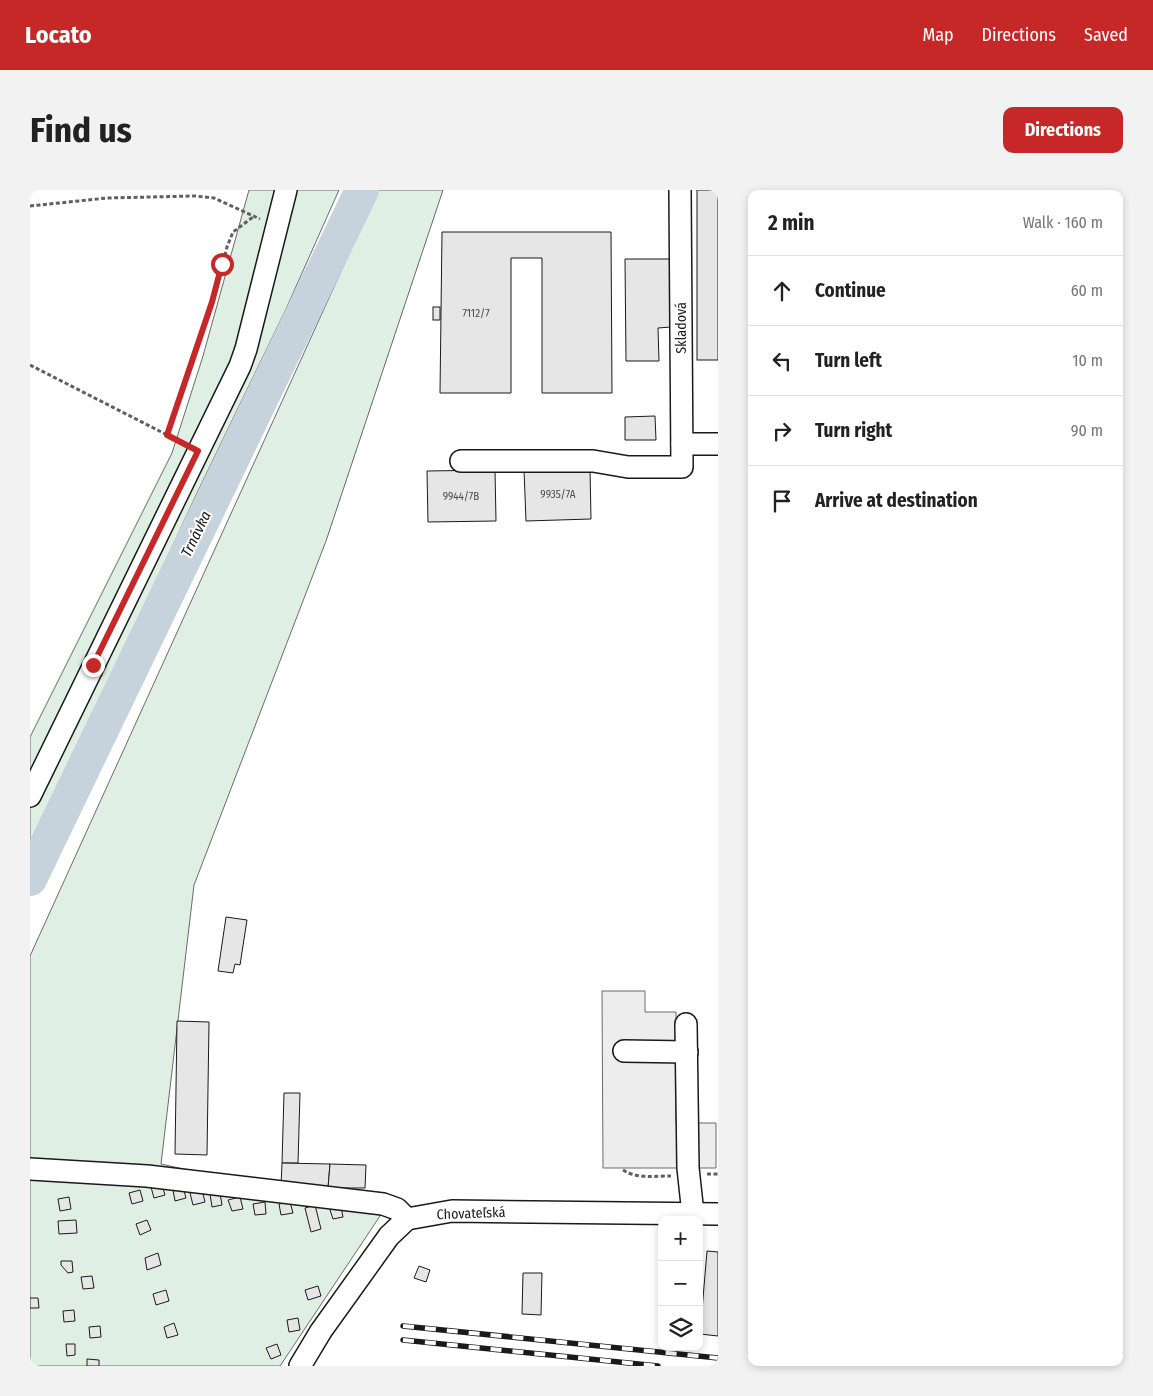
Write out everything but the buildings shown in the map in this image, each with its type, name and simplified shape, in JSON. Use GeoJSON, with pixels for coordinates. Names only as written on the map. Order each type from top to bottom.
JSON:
{"type":"FeatureCollection","features":[{"type":"Feature","properties":{"kind":"street"},"geometry":{"type":"LineString","coordinates":[[30,796],[246,349],[286,190]]}},
{"type":"Feature","properties":{"kind":"street","name":"Skladová"},"geometry":{"type":"LineString","coordinates":[[460,460],[594,461],[628,467],[682,467],[680,190]]}},
{"type":"Feature","properties":{"kind":"street"},"geometry":{"type":"LineString","coordinates":[[682,444],[718,444]]}},
{"type":"Feature","properties":{"kind":"street"},"geometry":{"type":"LineString","coordinates":[[686,1024],[688,1168],[693,1214]]}},
{"type":"Feature","properties":{"kind":"street"},"geometry":{"type":"LineString","coordinates":[[624,1051],[686,1052]]}},
{"type":"Feature","properties":{"kind":"street"},"geometry":{"type":"LineString","coordinates":[[30,1169],[147,1176],[383,1204],[397,1209],[407,1219],[389,1236],[330,1335],[300,1366]]}},
{"type":"Feature","properties":{"kind":"street","name":"Chovateľská"},"geometry":{"type":"LineString","coordinates":[[407,1219],[452,1211],[718,1214]]}},
{"type":"Feature","properties":{"kind":"path"},"geometry":{"type":"LineString","coordinates":[[30,206],[107,198],[195,196],[214,198],[253,217],[278,223]]}},
{"type":"Feature","properties":{"kind":"path"},"geometry":{"type":"LineString","coordinates":[[167,435],[212,302],[227,247],[233,232],[253,217]]}},
{"type":"Feature","properties":{"kind":"path"},"geometry":{"type":"LineString","coordinates":[[30,365],[198,451]]}},
{"type":"Feature","properties":{"kind":"path"},"geometry":{"type":"LineString","coordinates":[[623,1170],[630,1175],[673,1176]]}},
{"type":"Feature","properties":{"kind":"green space"},"geometry":{"type":"Polygon","coordinates":[[[249,190],[339,190],[286,309],[197,493],[110,681],[30,842],[30,737],[172,453],[203,356],[249,190]]]}},
{"type":"Feature","properties":{"kind":"green space"},"geometry":{"type":"Polygon","coordinates":[[[378,190],[443,190],[326,541],[194,885],[161,1164],[382,1213],[280,1366],[30,1366],[30,956],[378,190]]]}},
{"type":"Feature","properties":{"kind":"shaded area"},"geometry":{"type":"Polygon","coordinates":[[[602,991],[645,991],[645,1012],[676,1012],[676,1123],[716,1123],[716,1168],[603,1168],[602,991]]]}},
{"type":"Feature","properties":{"kind":"waterway","name":"Trnávka"},"geometry":{"type":"LineString","coordinates":[[30,879],[362,190]]}},
{"type":"Feature","properties":{"kind":"railway"},"geometry":{"type":"LineString","coordinates":[[403,1326],[718,1358]]}},
{"type":"Feature","properties":{"kind":"railway"},"geometry":{"type":"LineString","coordinates":[[403,1340],[658,1366]]}},
{"type":"Feature","properties":{"kind":"route"},"geometry":{"type":"LineString","coordinates":[[93,665],[198,451],[167,435],[218,284],[222,264]]}}]}
